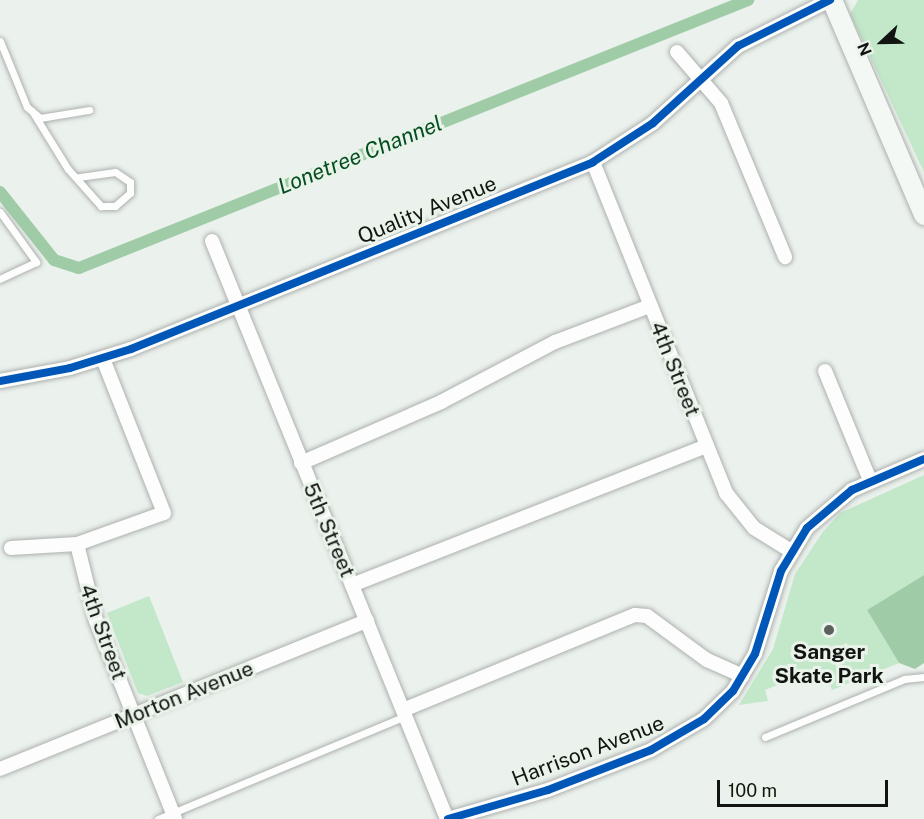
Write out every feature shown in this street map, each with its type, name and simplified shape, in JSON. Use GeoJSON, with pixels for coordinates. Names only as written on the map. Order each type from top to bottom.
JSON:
{"type":"FeatureCollection","features":[{"type":"Feature","properties":{"kind":"street"},"geometry":{"type":"LineString","coordinates":[[831,0],[924,215]]}},
{"type":"Feature","properties":{"kind":"street","name":"Quality Avenue"},"geometry":{"type":"LineString","coordinates":[[0,381],[103,359],[593,162],[653,123],[700,78],[758,32],[831,0]]}},
{"type":"Feature","properties":{"kind":"street"},"geometry":{"type":"LineString","coordinates":[[677,52],[727,114],[784,257]]}},
{"type":"Feature","properties":{"kind":"street","name":"4th Street"},"geometry":{"type":"LineString","coordinates":[[593,162],[706,446],[741,516],[791,550]]}},
{"type":"Feature","properties":{"kind":"street","name":"5th Street"},"geometry":{"type":"LineString","coordinates":[[212,241],[448,819]]}},
{"type":"Feature","properties":{"kind":"street"},"geometry":{"type":"LineString","coordinates":[[301,463],[441,402],[555,342],[650,306]]}},
{"type":"Feature","properties":{"kind":"street"},"geometry":{"type":"LineString","coordinates":[[11,548],[76,544],[164,513],[103,359]]}},
{"type":"Feature","properties":{"kind":"street"},"geometry":{"type":"LineString","coordinates":[[825,371],[870,480]]}},
{"type":"Feature","properties":{"kind":"street"},"geometry":{"type":"LineString","coordinates":[[352,585],[706,446]]}},
{"type":"Feature","properties":{"kind":"street","name":"Harrison Avenue"},"geometry":{"type":"LineString","coordinates":[[448,819],[548,790],[669,741],[704,719],[743,676],[791,550],[830,507],[870,480],[924,459]]}},
{"type":"Feature","properties":{"kind":"street","name":"4th Street"},"geometry":{"type":"LineString","coordinates":[[76,544],[90,604],[174,816]]}},
{"type":"Feature","properties":{"kind":"street"},"geometry":{"type":"LineString","coordinates":[[404,713],[635,615],[647,616],[699,654],[743,676]]}},
{"type":"Feature","properties":{"kind":"street","name":"Morton Avenue"},"geometry":{"type":"LineString","coordinates":[[0,769],[367,621]]}},
{"type":"Feature","properties":{"kind":"lane"},"geometry":{"type":"LineString","coordinates":[[0,41],[32,111],[78,177],[101,206],[115,206],[130,193],[130,182],[115,172],[78,177]]}},
{"type":"Feature","properties":{"kind":"lane"},"geometry":{"type":"LineString","coordinates":[[32,111],[40,118],[89,110]]}},
{"type":"Feature","properties":{"kind":"lane"},"geometry":{"type":"LineString","coordinates":[[0,212],[36,262],[0,279]]}},
{"type":"Feature","properties":{"kind":"lane"},"geometry":{"type":"LineString","coordinates":[[765,737],[904,679],[924,677]]}},
{"type":"Feature","properties":{"kind":"lane"},"geometry":{"type":"LineString","coordinates":[[158,819],[174,816],[404,713]]}},
{"type":"Feature","properties":{"kind":"shaded area"},"geometry":{"type":"Polygon","coordinates":[[[858,0],[924,0],[924,172],[850,14],[858,0]]]}},
{"type":"Feature","properties":{"kind":"shaded area"},"geometry":{"type":"Polygon","coordinates":[[[924,475],[924,575],[867,610],[899,663],[832,690],[827,677],[818,681],[812,671],[765,690],[768,701],[739,705],[773,649],[795,574],[822,533],[840,513],[924,475]]]}},
{"type":"Feature","properties":{"kind":"shaded area"},"geometry":{"type":"Polygon","coordinates":[[[924,575],[924,663],[915,669],[899,663],[867,610],[924,575]]]}},
{"type":"Feature","properties":{"kind":"shaded area"},"geometry":{"type":"Polygon","coordinates":[[[149,596],[183,682],[147,696],[138,693],[107,613],[149,596]]]}},
{"type":"Feature","properties":{"kind":"waterway","name":"Lonetree Channel"},"geometry":{"type":"LineString","coordinates":[[0,192],[54,260],[79,268],[748,0]]}},
{"type":"Feature","properties":{"kind":"cycle path"},"geometry":{"type":"LineString","coordinates":[[0,381],[70,368],[131,349],[593,162],[653,123],[738,46],[830,0]]}},
{"type":"Feature","properties":{"kind":"cycle path"},"geometry":{"type":"LineString","coordinates":[[448,819],[548,790],[651,750],[704,719],[733,691],[755,654],[781,571],[807,528],[852,490],[924,459]]}},
{"type":"Feature","properties":{"kind":"place","name":"Sanger Skate Park"},"geometry":{"type":"Point","coordinates":[829,630]}}]}
